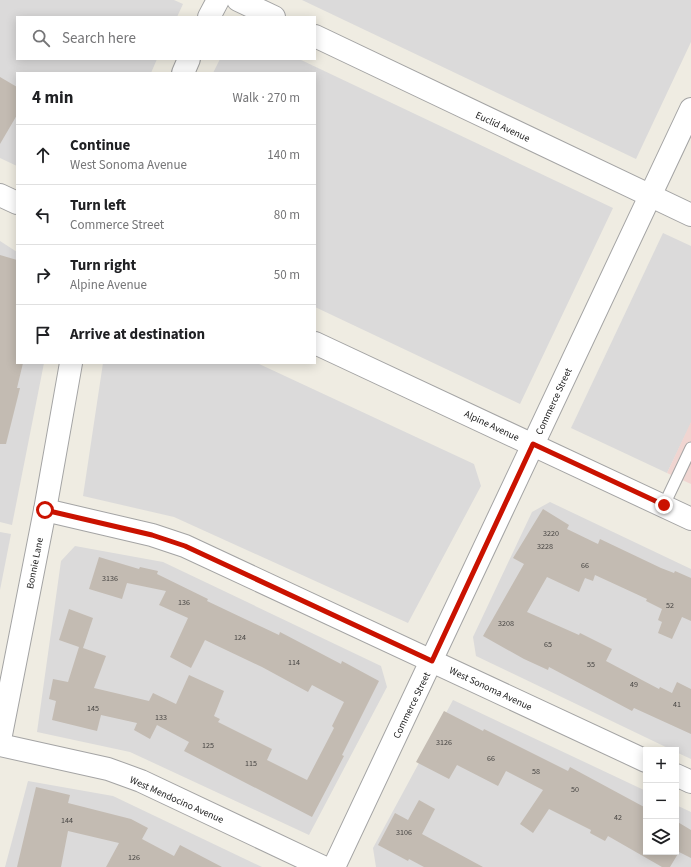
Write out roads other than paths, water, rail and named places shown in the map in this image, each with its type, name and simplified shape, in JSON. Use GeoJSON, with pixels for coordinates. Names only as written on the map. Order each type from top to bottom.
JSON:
{"type":"FeatureCollection","features":[{"type":"Feature","properties":{"kind":"street"},"geometry":{"type":"LineString","coordinates":[[210,16],[218,0]]}},
{"type":"Feature","properties":{"kind":"street"},"geometry":{"type":"LineString","coordinates":[[238,0],[272,16]]}},
{"type":"Feature","properties":{"kind":"street","name":"Euclid Avenue"},"geometry":{"type":"LineString","coordinates":[[316,36],[691,215]]}},
{"type":"Feature","properties":{"kind":"street"},"geometry":{"type":"LineString","coordinates":[[183,72],[189,60]]}},
{"type":"Feature","properties":{"kind":"street","name":"Commerce Street"},"geometry":{"type":"LineString","coordinates":[[334,867],[691,109]]}},
{"type":"Feature","properties":{"kind":"street"},"geometry":{"type":"LineString","coordinates":[[0,195],[16,203]]}},
{"type":"Feature","properties":{"kind":"street","name":"Alpine Avenue"},"geometry":{"type":"LineString","coordinates":[[316,343],[664,505],[691,519]]}},
{"type":"Feature","properties":{"kind":"street","name":"Bonnie Lane"},"geometry":{"type":"LineString","coordinates":[[0,740],[45,510],[71,364]]}},
{"type":"Feature","properties":{"kind":"street","name":"West Sonoma Avenue"},"geometry":{"type":"LineString","coordinates":[[45,510],[152,535],[185,546],[643,760]]}},
{"type":"Feature","properties":{"kind":"street","name":"West Mendocino Avenue"},"geometry":{"type":"LineString","coordinates":[[0,745],[108,769],[141,780],[322,867]]}},
{"type":"Feature","properties":{"kind":"street"},"geometry":{"type":"LineString","coordinates":[[679,776],[691,782]]}},
{"type":"Feature","properties":{"kind":"lane"},"geometry":{"type":"LineString","coordinates":[[664,505],[691,448]]}}]}
